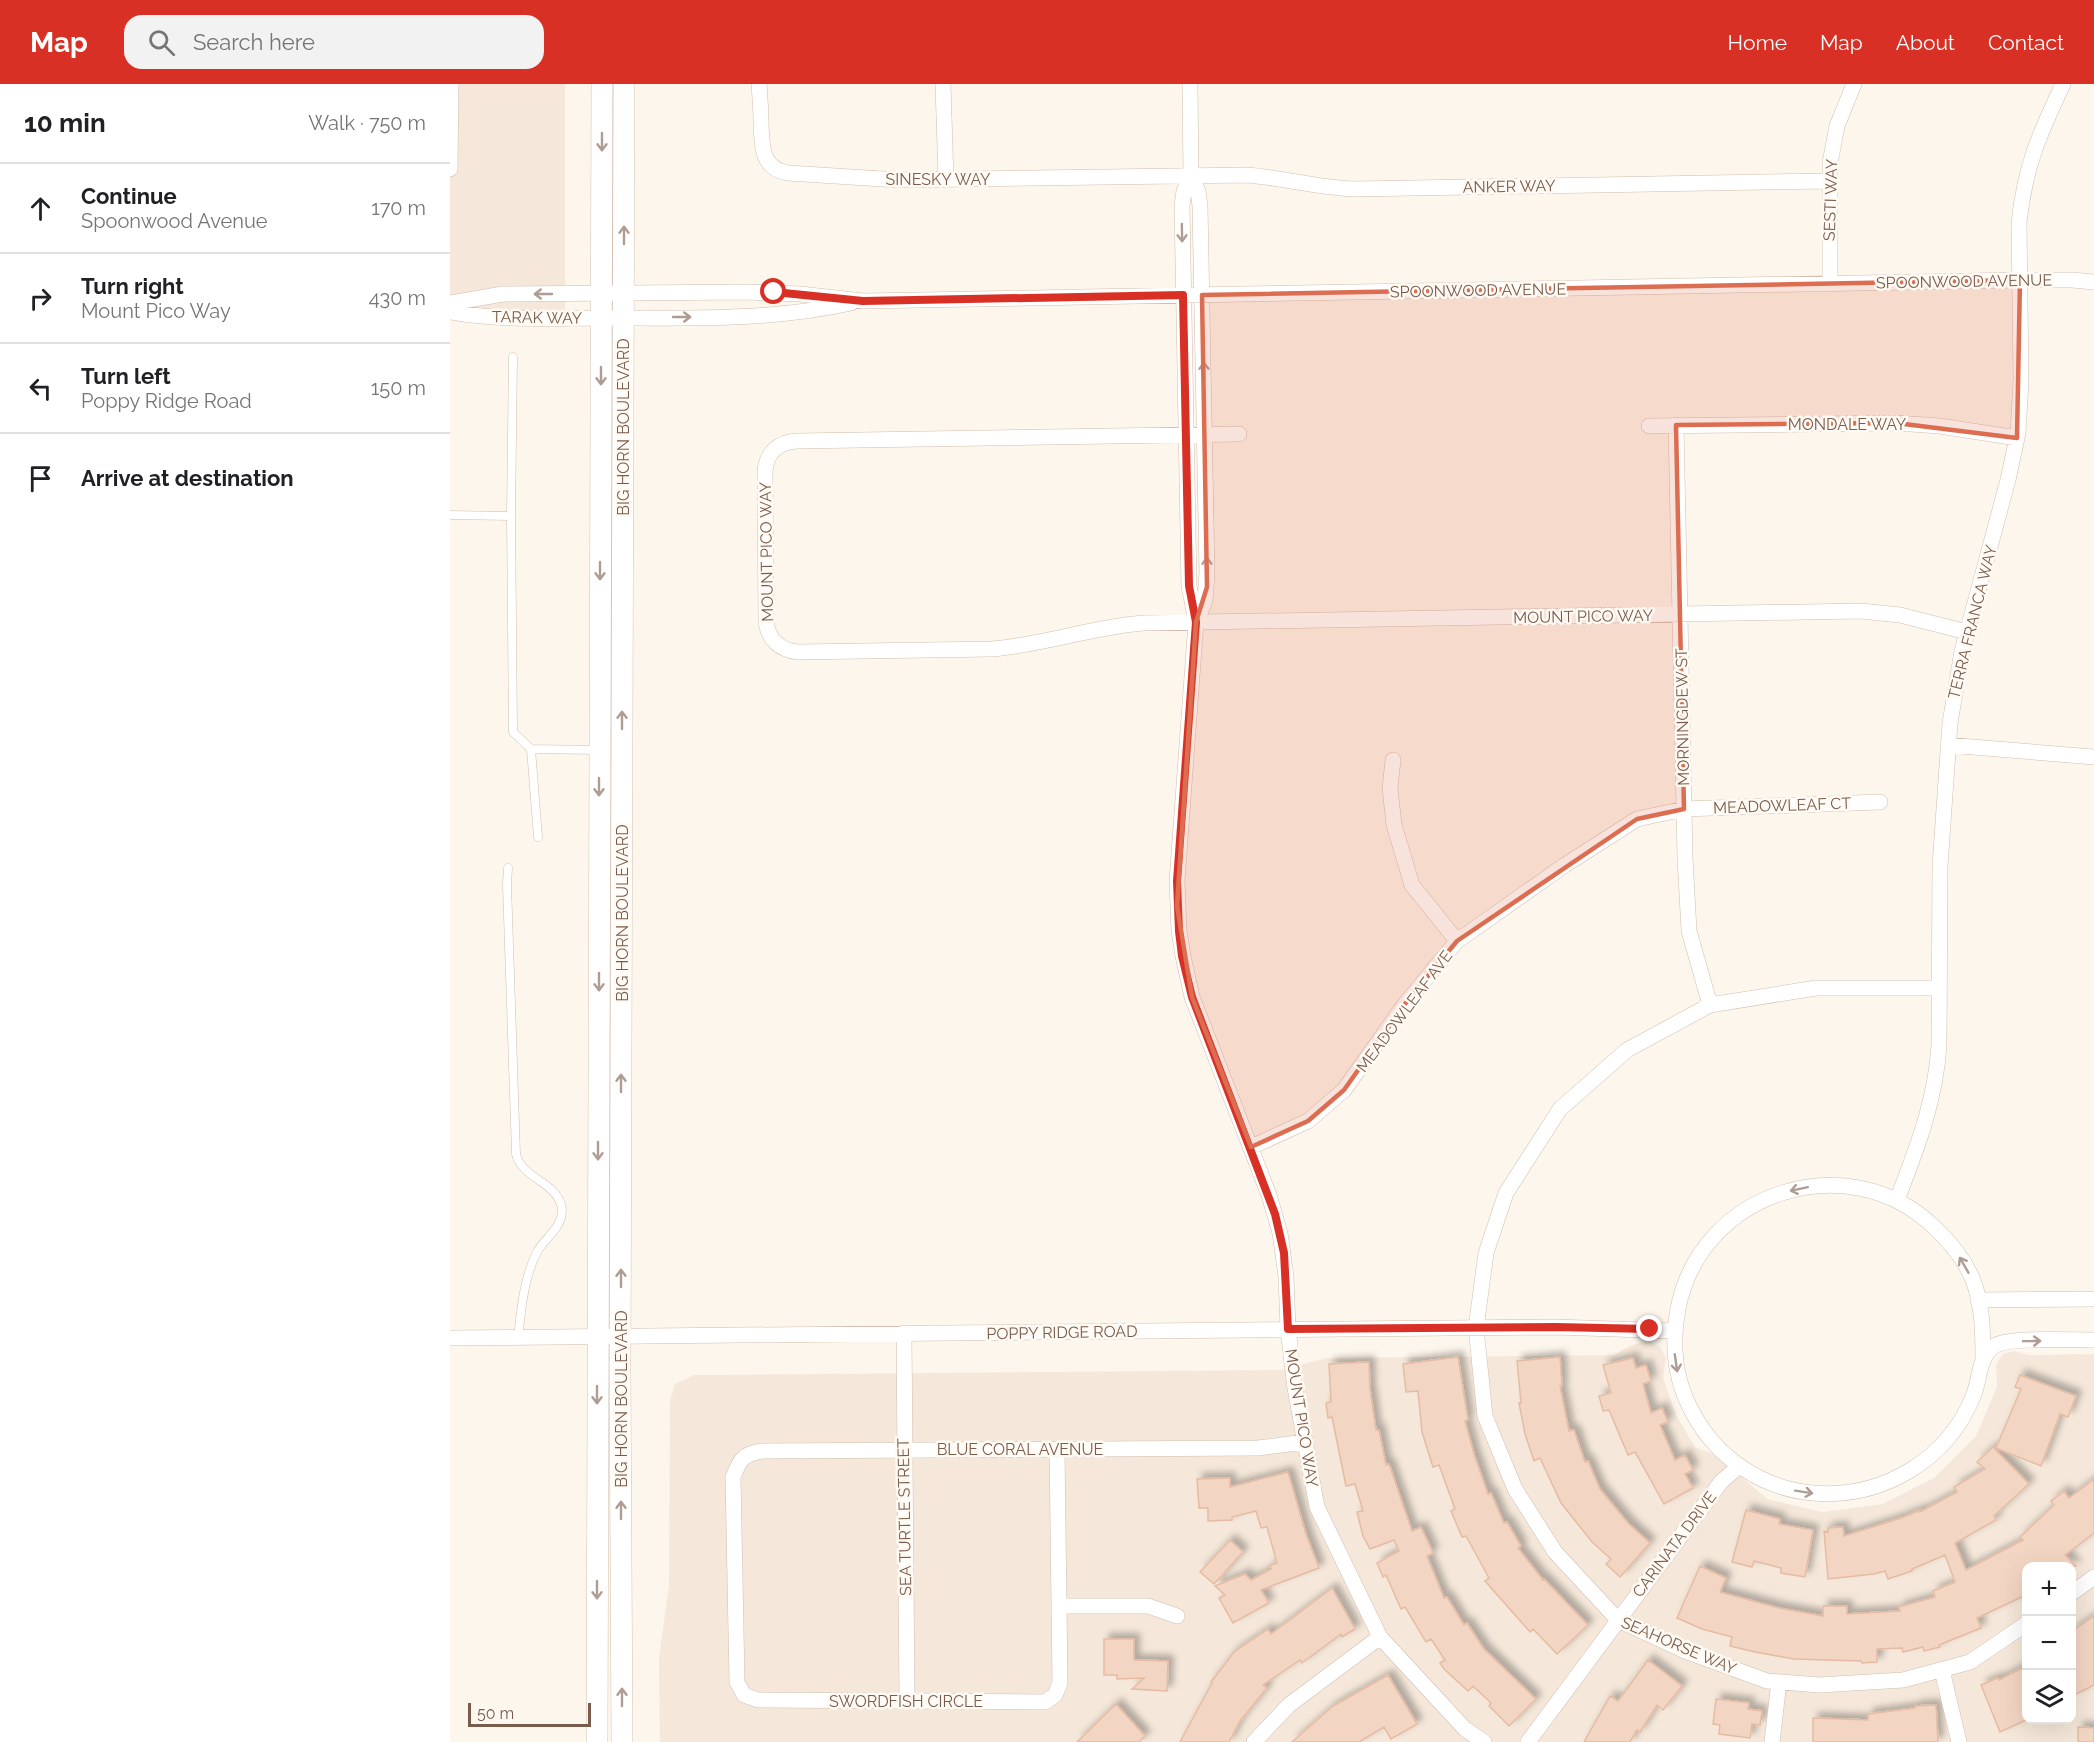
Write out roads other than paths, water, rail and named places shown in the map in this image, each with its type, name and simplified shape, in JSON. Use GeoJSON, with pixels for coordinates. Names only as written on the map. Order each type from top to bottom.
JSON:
{"type":"FeatureCollection","features":[{"type":"Feature","properties":{"kind":"main road","name":"BIG HORN BOULEVARD"},"geometry":{"type":"LineString","coordinates":[[597,1742],[602,84]]}},
{"type":"Feature","properties":{"kind":"main road","name":"BIG HORN BOULEVARD"},"geometry":{"type":"LineString","coordinates":[[622,1742],[620,1337],[624,84]]}},
{"type":"Feature","properties":{"kind":"street"},"geometry":{"type":"LineString","coordinates":[[450,169],[451,84]]}},
{"type":"Feature","properties":{"kind":"street","name":"SINESKY WAY"},"geometry":{"type":"LineString","coordinates":[[759,84],[762,149],[766,160],[775,169],[788,173],[876,179],[946,180],[1191,176]]}},
{"type":"Feature","properties":{"kind":"street"},"geometry":{"type":"LineString","coordinates":[[943,84],[946,180]]}},
{"type":"Feature","properties":{"kind":"street"},"geometry":{"type":"LineString","coordinates":[[1190,84],[1191,176]]}},
{"type":"Feature","properties":{"kind":"street","name":"SESTI WAY"},"geometry":{"type":"LineString","coordinates":[[1830,284],[1828,181],[1830,163],[1837,126],[1854,84]]}},
{"type":"Feature","properties":{"kind":"street","name":"TERRA FRANCA WAY"},"geometry":{"type":"LineString","coordinates":[[1897,1200],[1921,1136],[1933,1094],[1939,1046],[1940,866],[1948,745],[1956,679],[2017,438],[2021,389],[2019,223],[2026,177],[2038,137],[2063,84]]}},
{"type":"Feature","properties":{"kind":"street","name":"ANKER WAY"},"geometry":{"type":"LineString","coordinates":[[1191,176],[1266,177],[1321,187],[1355,189],[1828,181]]}},
{"type":"Feature","properties":{"kind":"street","name":"MOUNT PICO WAY"},"geometry":{"type":"LineString","coordinates":[[1191,176],[1200,198],[1207,587],[1205,601],[1196,622]]}},
{"type":"Feature","properties":{"kind":"street","name":"MOUNT PICO WAY"},"geometry":{"type":"LineString","coordinates":[[1191,176],[1182,198],[1183,295],[1189,586],[1196,622],[1177,881],[1182,956],[1192,997],[1269,1195],[1280,1233],[1286,1276],[1288,1329],[1295,1388],[1317,1506],[1380,1637],[1465,1729],[1484,1742]]}},
{"type":"Feature","properties":{"kind":"street","name":"SPOONWOOD AVENUE"},"geometry":{"type":"LineString","coordinates":[[601,294],[774,292],[863,301],[2020,280],[2094,282]]}},
{"type":"Feature","properties":{"kind":"street","name":"TARAK WAY"},"geometry":{"type":"LineString","coordinates":[[450,303],[503,294],[601,294]]}},
{"type":"Feature","properties":{"kind":"street","name":"SPOONWOOD AVENUE"},"geometry":{"type":"LineString","coordinates":[[624,318],[778,315],[863,301]]}},
{"type":"Feature","properties":{"kind":"street","name":"TARAK WAY"},"geometry":{"type":"LineString","coordinates":[[450,312],[510,318],[624,318]]}},
{"type":"Feature","properties":{"kind":"street","name":"MONDALE WAY"},"geometry":{"type":"LineString","coordinates":[[1649,426],[1905,423],[2017,438]]}},
{"type":"Feature","properties":{"kind":"street","name":"MORNINGDEW ST"},"geometry":{"type":"LineString","coordinates":[[1676,425],[1684,857],[1689,931],[1710,1005]]}},
{"type":"Feature","properties":{"kind":"street","name":"MOUNT PICO WAY"},"geometry":{"type":"LineString","coordinates":[[1239,434],[783,443],[772,451],[765,465],[767,629],[774,642],[785,650],[798,652],[992,649],[1023,645],[1108,627],[1143,623],[1196,622],[1874,612],[1900,615],[1967,632]]}},
{"type":"Feature","properties":{"kind":"street"},"geometry":{"type":"LineString","coordinates":[[1948,745],[2094,757]]}},
{"type":"Feature","properties":{"kind":"street"},"geometry":{"type":"LineString","coordinates":[[1393,760],[1390,788],[1394,825],[1412,885],[1457,941]]}},
{"type":"Feature","properties":{"kind":"street","name":"MEADOWLEAF CT"},"geometry":{"type":"LineString","coordinates":[[1684,809],[1881,802]]}},
{"type":"Feature","properties":{"kind":"street","name":"MEADOWLEAF AVE"},"geometry":{"type":"LineString","coordinates":[[1251,1147],[1308,1121],[1344,1090],[1405,1004],[1457,941],[1565,865],[1637,819],[1684,809]]}},
{"type":"Feature","properties":{"kind":"street","name":"SEAHORSE WAY"},"geometry":{"type":"LineString","coordinates":[[1939,987],[1816,988],[1710,1005],[1627,1050],[1560,1109],[1506,1193],[1486,1253],[1476,1328],[1485,1416],[1515,1489],[1555,1552],[1618,1620],[1684,1651],[1767,1681],[1819,1685],[1903,1680],[1970,1662],[2022,1627]]}},
{"type":"Feature","properties":{"kind":"street"},"geometry":{"type":"LineString","coordinates":[[1844,1185],[1897,1200],[1922,1215],[1951,1244],[1972,1280],[1978,1300],[1983,1320],[1983,1362],[1969,1407],[1952,1433],[1930,1456],[1905,1474],[1890,1481],[1852,1492],[1813,1493],[1774,1484],[1739,1466],[1708,1437],[1686,1401],[1675,1359],[1674,1331],[1681,1290],[1700,1253],[1727,1222],[1762,1199],[1802,1187],[1844,1185]]}},
{"type":"Feature","properties":{"kind":"street"},"geometry":{"type":"LineString","coordinates":[[1978,1300],[2094,1299]]}},
{"type":"Feature","properties":{"kind":"street","name":"POPPY RIDGE ROAD"},"geometry":{"type":"LineString","coordinates":[[450,1338],[1604,1327],[1674,1331]]}},
{"type":"Feature","properties":{"kind":"street","name":"SEA TURTLE STREET"},"geometry":{"type":"LineString","coordinates":[[904,1333],[907,1701]]}},
{"type":"Feature","properties":{"kind":"street"},"geometry":{"type":"LineString","coordinates":[[1983,1362],[1988,1351],[2002,1342],[2094,1340]]}},
{"type":"Feature","properties":{"kind":"street","name":"BLUE CORAL AVENUE"},"geometry":{"type":"LineString","coordinates":[[739,1462],[749,1453],[762,1451],[1258,1448],[1305,1442]]}},
{"type":"Feature","properties":{"kind":"street","name":"SWORDFISH CIRCLE"},"geometry":{"type":"LineString","coordinates":[[739,1462],[733,1477],[736,1682],[744,1695],[758,1700],[1045,1701],[1055,1695],[1060,1683],[1058,1449]]}},
{"type":"Feature","properties":{"kind":"street","name":"CARINATA DRIVE"},"geometry":{"type":"LineString","coordinates":[[1528,1742],[1721,1482],[1739,1466]]}},
{"type":"Feature","properties":{"kind":"street"},"geometry":{"type":"LineString","coordinates":[[2076,1590],[2094,1577]]}},
{"type":"Feature","properties":{"kind":"street"},"geometry":{"type":"LineString","coordinates":[[1059,1606],[1148,1606],[1177,1616]]}},
{"type":"Feature","properties":{"kind":"street"},"geometry":{"type":"LineString","coordinates":[[1254,1742],[1289,1705],[1380,1637]]}},
{"type":"Feature","properties":{"kind":"street"},"geometry":{"type":"LineString","coordinates":[[1942,1670],[1959,1733],[1959,1742]]}},
{"type":"Feature","properties":{"kind":"street"},"geometry":{"type":"LineString","coordinates":[[1772,1742],[1779,1682]]}},
{"type":"Feature","properties":{"kind":"lane"},"geometry":{"type":"LineString","coordinates":[[513,357],[511,516],[513,732],[531,749],[538,837]]}},
{"type":"Feature","properties":{"kind":"lane"},"geometry":{"type":"LineString","coordinates":[[450,515],[511,516]]}},
{"type":"Feature","properties":{"kind":"lane"},"geometry":{"type":"LineString","coordinates":[[531,749],[600,750]]}},
{"type":"Feature","properties":{"kind":"lane"},"geometry":{"type":"LineString","coordinates":[[508,868],[516,1154],[519,1164],[557,1195],[562,1207],[557,1226],[538,1250],[530,1272],[520,1312],[518,1338]]}}]}
